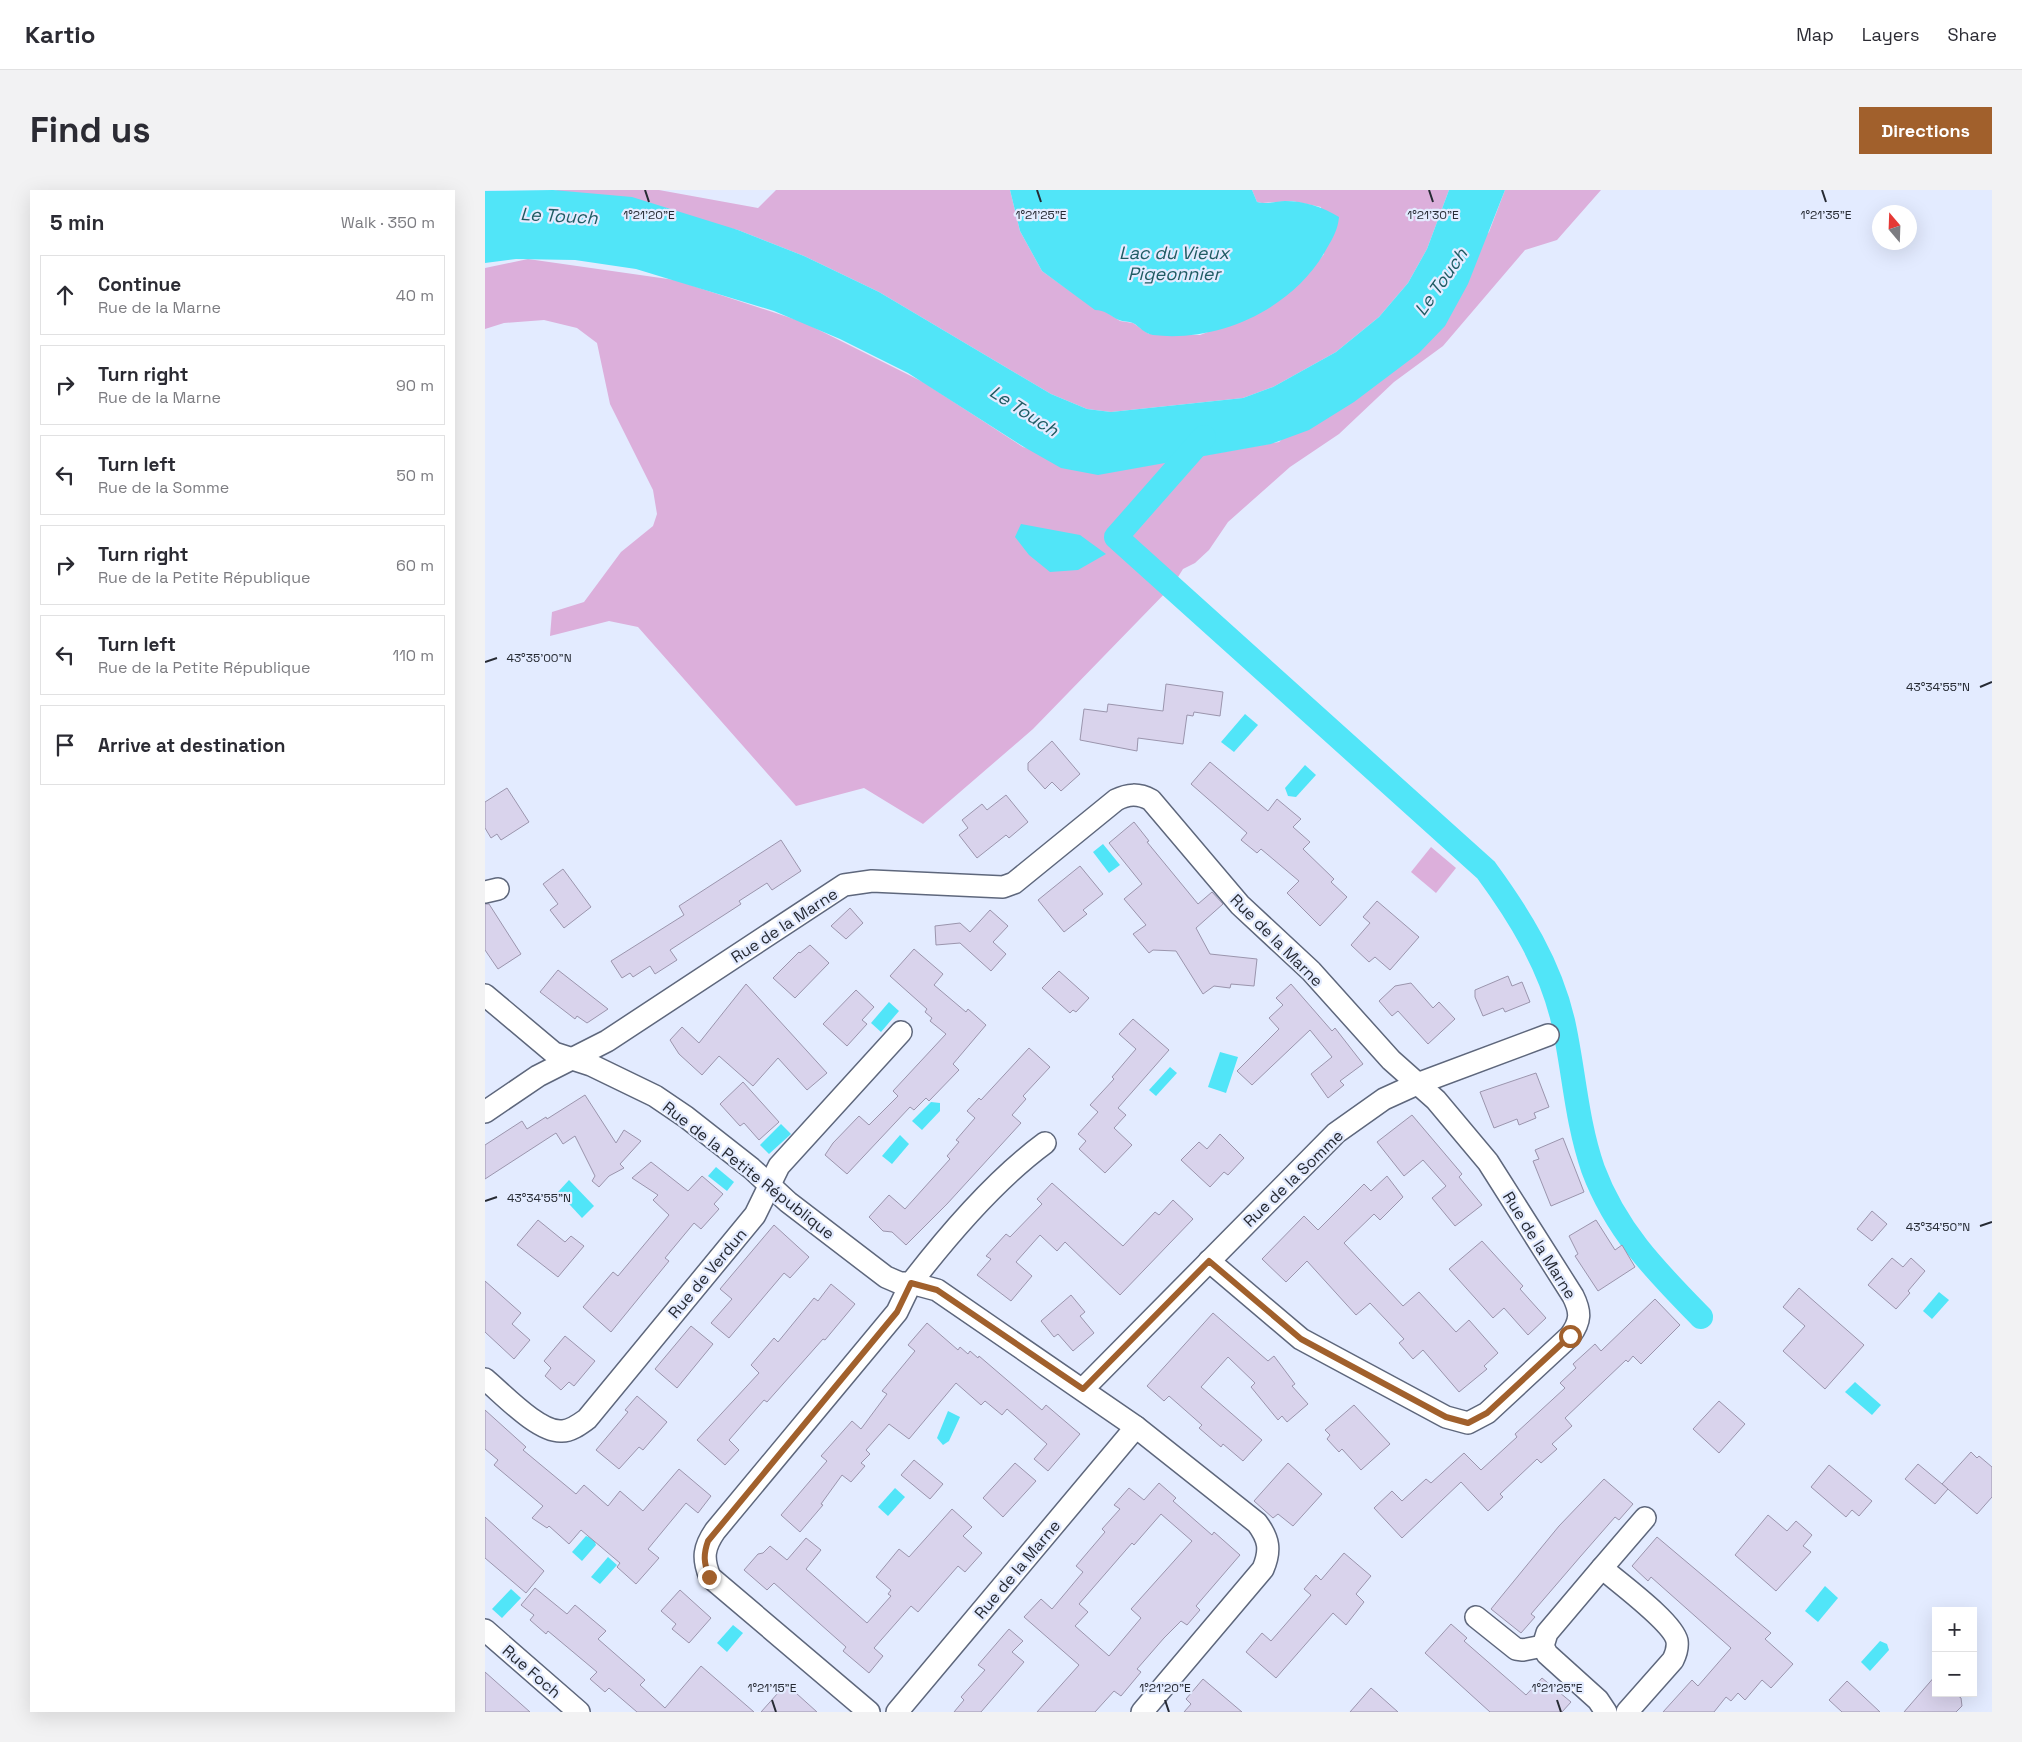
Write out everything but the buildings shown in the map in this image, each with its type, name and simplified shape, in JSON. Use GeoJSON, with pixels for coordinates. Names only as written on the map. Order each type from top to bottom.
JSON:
{"type":"FeatureCollection","features":[{"type":"Feature","properties":{"kind":"street","name":"Rue de la Marne"},"geometry":{"type":"LineString","coordinates":[[485,1112],[538,1076],[607,1041],[844,886],[872,881],[1003,887],[1015,883],[1116,800],[1134,794],[1151,800],[1240,905],[1311,971],[1391,1060],[1436,1100],[1488,1162],[1573,1296],[1580,1316],[1578,1325],[1570,1336],[1487,1413],[1468,1423],[1451,1419],[1301,1339],[1209,1261]]}},
{"type":"Feature","properties":{"kind":"street","name":"Rue de la Petite République"},"geometry":{"type":"LineString","coordinates":[[485,994],[555,1052],[591,1065],[655,1096],[722,1145],[788,1202],[886,1276],[900,1283],[911,1283],[937,1290],[1083,1389],[1136,1427],[1257,1523],[1269,1543],[1269,1556],[1263,1569],[1142,1712]]}},
{"type":"Feature","properties":{"kind":"street","name":"Rue de Verdun"},"geometry":{"type":"LineString","coordinates":[[485,1379],[540,1425],[551,1431],[563,1431],[587,1419],[755,1215],[779,1166],[901,1032]]}},
{"type":"Feature","properties":{"kind":"street","name":"Rue de la Somme"},"geometry":{"type":"LineString","coordinates":[[1083,1389],[1336,1133],[1383,1099],[1548,1034]]}},
{"type":"Feature","properties":{"kind":"street"},"geometry":{"type":"LineString","coordinates":[[869,1712],[709,1577],[704,1564],[704,1553],[715,1531],[897,1312],[911,1283],[932,1256],[1017,1164],[1045,1143]]}},
{"type":"Feature","properties":{"kind":"street","name":"Rue de la Marne"},"geometry":{"type":"LineString","coordinates":[[897,1712],[1136,1427]]}},
{"type":"Feature","properties":{"kind":"street"},"geometry":{"type":"LineString","coordinates":[[1606,1712],[1598,1700],[1547,1654],[1543,1646],[1544,1637],[1645,1518]]}},
{"type":"Feature","properties":{"kind":"street"},"geometry":{"type":"LineString","coordinates":[[1602,1568],[1665,1622],[1677,1641],[1677,1651],[1673,1660],[1627,1712]]}},
{"type":"Feature","properties":{"kind":"street"},"geometry":{"type":"LineString","coordinates":[[1476,1617],[1516,1649],[1523,1650],[1543,1646]]}},
{"type":"Feature","properties":{"kind":"street","name":"Rue Foch"},"geometry":{"type":"LineString","coordinates":[[485,1630],[579,1712]]}},
{"type":"Feature","properties":{"kind":"shaded area"},"geometry":{"type":"Polygon","coordinates":[[[553,190],[659,190],[758,208],[776,190],[1010,190],[1020,231],[1042,271],[1095,309],[1103,310],[1120,321],[1133,323],[1149,334],[1200,335],[1263,311],[1303,280],[1324,254],[1321,207],[1292,201],[1257,202],[1252,190],[1449,190],[1427,249],[1408,283],[1379,317],[1336,352],[1273,387],[1243,398],[1111,412],[1087,409],[1051,394],[879,292],[804,256],[738,230],[553,190]]]}},
{"type":"Feature","properties":{"kind":"shaded area"},"geometry":{"type":"Polygon","coordinates":[[[1505,190],[1601,190],[1557,240],[1525,250],[1443,346],[1394,382],[1339,434],[1290,467],[1228,522],[1209,550],[1195,563],[1183,569],[1173,585],[1033,729],[923,824],[864,788],[796,806],[638,627],[609,621],[550,636],[552,612],[584,602],[621,552],[653,526],[657,514],[653,490],[610,404],[597,343],[577,328],[544,320],[504,323],[485,329],[485,268],[528,259],[675,280],[803,322],[923,382],[1023,447],[1105,473],[1279,442],[1489,232],[1505,190]]]}},
{"type":"Feature","properties":{"kind":"shaded area"},"geometry":{"type":"Polygon","coordinates":[[[1431,847],[1456,868],[1436,893],[1411,872],[1431,847]]]}},
{"type":"Feature","properties":{"kind":"water","name":"Le Touch"},"geometry":{"type":"Polygon","coordinates":[[[553,190],[632,197],[738,230],[804,256],[879,292],[1051,394],[1087,409],[1111,412],[1243,398],[1273,387],[1336,352],[1379,317],[1408,283],[1427,249],[1449,190],[1505,190],[1468,284],[1445,326],[1419,353],[1354,402],[1309,430],[1271,444],[1098,475],[1061,468],[1024,447],[908,373],[840,339],[774,311],[636,269],[575,260],[516,259],[485,263],[485,191],[553,190]]]}},
{"type":"Feature","properties":{"kind":"water","name":"Lac du Vieux Pigeonnier"},"geometry":{"type":"Polygon","coordinates":[[[1010,190],[1252,190],[1257,202],[1285,201],[1306,203],[1339,217],[1338,226],[1333,237],[1313,269],[1296,288],[1275,304],[1253,317],[1229,327],[1204,333],[1178,336],[1153,335],[1145,332],[1133,323],[1121,321],[1105,312],[1095,310],[1042,271],[1020,231],[1010,190]]]}},
{"type":"Feature","properties":{"kind":"water"},"geometry":{"type":"Polygon","coordinates":[[[1021,524],[1080,535],[1106,554],[1078,570],[1050,572],[1029,555],[1015,537],[1021,524]]]}},
{"type":"Feature","properties":{"kind":"water"},"geometry":{"type":"Polygon","coordinates":[[[1245,714],[1258,725],[1234,752],[1221,742],[1245,714]]]}},
{"type":"Feature","properties":{"kind":"water"},"geometry":{"type":"Polygon","coordinates":[[[1305,765],[1316,775],[1296,797],[1288,796],[1285,788],[1305,765]]]}},
{"type":"Feature","properties":{"kind":"water"},"geometry":{"type":"Polygon","coordinates":[[[1103,844],[1120,865],[1109,873],[1093,852],[1103,844]]]}},
{"type":"Feature","properties":{"kind":"water"},"geometry":{"type":"Polygon","coordinates":[[[889,1002],[899,1011],[881,1032],[871,1023],[889,1002]]]}},
{"type":"Feature","properties":{"kind":"water"},"geometry":{"type":"Polygon","coordinates":[[[1220,1052],[1238,1057],[1226,1093],[1208,1087],[1220,1052]]]}},
{"type":"Feature","properties":{"kind":"water"},"geometry":{"type":"Polygon","coordinates":[[[1170,1067],[1177,1073],[1156,1096],[1149,1090],[1170,1067]]]}},
{"type":"Feature","properties":{"kind":"water"},"geometry":{"type":"Polygon","coordinates":[[[931,1102],[940,1103],[940,1111],[922,1130],[912,1121],[931,1102]]]}},
{"type":"Feature","properties":{"kind":"water"},"geometry":{"type":"Polygon","coordinates":[[[781,1124],[791,1134],[769,1154],[760,1145],[781,1124]]]}},
{"type":"Feature","properties":{"kind":"water"},"geometry":{"type":"Polygon","coordinates":[[[900,1135],[909,1144],[892,1164],[882,1156],[900,1135]]]}},
{"type":"Feature","properties":{"kind":"water"},"geometry":{"type":"Polygon","coordinates":[[[716,1167],[734,1182],[727,1191],[708,1176],[716,1167]]]}},
{"type":"Feature","properties":{"kind":"water"},"geometry":{"type":"Polygon","coordinates":[[[569,1180],[594,1206],[582,1218],[558,1192],[569,1180]]]}},
{"type":"Feature","properties":{"kind":"water"},"geometry":{"type":"Polygon","coordinates":[[[1939,1292],[1949,1300],[1932,1319],[1923,1311],[1939,1292]]]}},
{"type":"Feature","properties":{"kind":"water"},"geometry":{"type":"Polygon","coordinates":[[[1855,1382],[1881,1405],[1872,1415],[1845,1392],[1855,1382]]]}},
{"type":"Feature","properties":{"kind":"water"},"geometry":{"type":"Polygon","coordinates":[[[948,1411],[960,1417],[949,1441],[943,1445],[937,1438],[948,1411]]]}},
{"type":"Feature","properties":{"kind":"water"},"geometry":{"type":"Polygon","coordinates":[[[895,1488],[905,1497],[888,1516],[878,1507],[895,1488]]]}},
{"type":"Feature","properties":{"kind":"water"},"geometry":{"type":"Polygon","coordinates":[[[586,1536],[594,1539],[596,1545],[582,1561],[572,1552],[586,1536]]]}},
{"type":"Feature","properties":{"kind":"water"},"geometry":{"type":"Polygon","coordinates":[[[608,1557],[617,1565],[600,1584],[591,1577],[608,1557]]]}},
{"type":"Feature","properties":{"kind":"water"},"geometry":{"type":"Polygon","coordinates":[[[1825,1586],[1838,1598],[1818,1622],[1805,1611],[1825,1586]]]}},
{"type":"Feature","properties":{"kind":"water"},"geometry":{"type":"Polygon","coordinates":[[[511,1589],[521,1598],[502,1618],[492,1609],[511,1589]]]}},
{"type":"Feature","properties":{"kind":"water"},"geometry":{"type":"Polygon","coordinates":[[[733,1625],[743,1633],[727,1652],[717,1643],[733,1625]]]}},
{"type":"Feature","properties":{"kind":"water"},"geometry":{"type":"Polygon","coordinates":[[[1880,1641],[1887,1644],[1889,1650],[1870,1671],[1861,1662],[1880,1641]]]}},
{"type":"Feature","properties":{"kind":"waterway"},"geometry":{"type":"LineString","coordinates":[[1204,437],[1116,537],[1486,870],[1532,941],[1550,980],[1567,1039],[1587,1151],[1602,1191],[1625,1231],[1639,1249],[1701,1317]]}},
{"type":"Feature","properties":{"kind":"route"},"geometry":{"type":"LineString","coordinates":[[709,1577],[704,1564],[704,1553],[708,1541],[897,1312],[911,1283],[937,1290],[1083,1389],[1209,1261],[1301,1339],[1446,1417],[1457,1422],[1468,1423],[1478,1420],[1487,1413],[1570,1336]]}}]}
